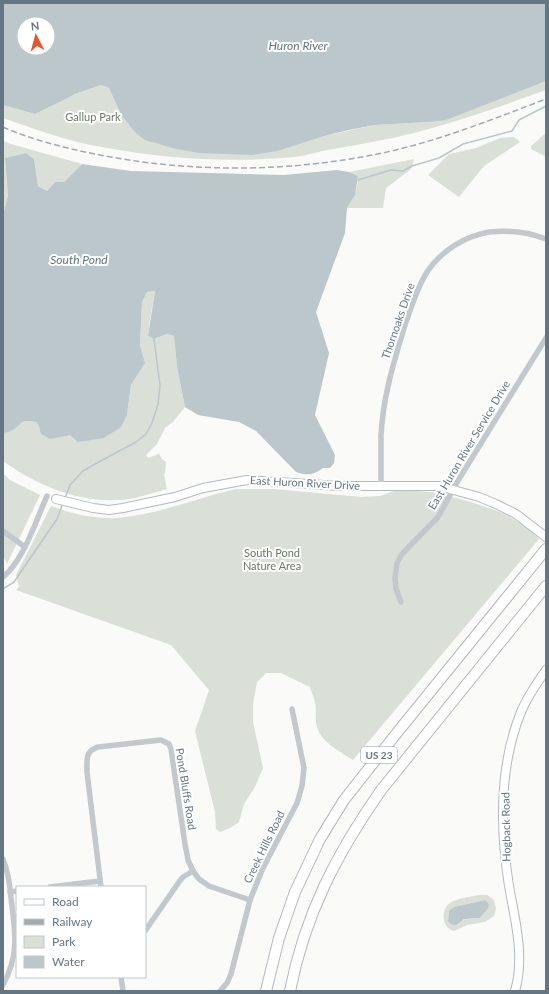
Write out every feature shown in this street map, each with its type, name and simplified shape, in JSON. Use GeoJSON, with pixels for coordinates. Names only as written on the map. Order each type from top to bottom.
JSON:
{"type":"FeatureCollection","features":[{"type":"Feature","properties":{"kind":"highway","name":"US 23"},"geometry":{"type":"LineString","coordinates":[[266,991],[279,938],[295,892],[320,839],[344,800],[545,550]]}},
{"type":"Feature","properties":{"kind":"highway","name":"US 23"},"geometry":{"type":"LineString","coordinates":[[290,991],[300,948],[314,909],[333,866],[358,822],[382,789],[546,586]]}},
{"type":"Feature","properties":{"kind":"main road","name":"East Huron River Drive"},"geometry":{"type":"LineString","coordinates":[[56,499],[69,503],[109,510],[175,497],[210,487],[247,480],[339,486],[439,486],[479,497],[503,507],[526,521],[546,537]]}},
{"type":"Feature","properties":{"kind":"main road","name":"Hogback Road"},"geometry":{"type":"LineString","coordinates":[[515,991],[519,972],[518,950],[507,870],[504,834],[505,780],[507,763],[515,729],[530,695],[546,670]]}},
{"type":"Feature","properties":{"kind":"street","name":"Thornoaks Drive"},"geometry":{"type":"LineString","coordinates":[[381,486],[382,434],[387,390],[411,308],[421,283],[428,271],[441,256],[473,235],[507,231],[546,239]]}},
{"type":"Feature","properties":{"kind":"street","name":"East Huron River Service Drive"},"geometry":{"type":"LineString","coordinates":[[401,602],[396,589],[395,578],[397,563],[402,554],[438,517],[546,338]]}},
{"type":"Feature","properties":{"kind":"street"},"geometry":{"type":"LineString","coordinates":[[3,577],[25,547],[47,496]]}},
{"type":"Feature","properties":{"kind":"street"},"geometry":{"type":"LineString","coordinates":[[3,531],[25,547]]}},
{"type":"Feature","properties":{"kind":"street","name":"Creek Hills Road"},"geometry":{"type":"LineString","coordinates":[[220,991],[227,983],[231,974],[250,900],[263,868],[297,803],[302,786],[304,768],[292,709]]}},
{"type":"Feature","properties":{"kind":"street","name":"Pond Bluffs Road"},"geometry":{"type":"LineString","coordinates":[[101,884],[87,772],[86,758],[88,753],[98,747],[161,740],[169,744],[171,749],[185,844],[188,860],[193,871],[209,886],[250,900]]}},
{"type":"Feature","properties":{"kind":"street"},"geometry":{"type":"LineString","coordinates":[[3,859],[10,892],[15,946],[12,967],[3,985]]}},
{"type":"Feature","properties":{"kind":"street"},"geometry":{"type":"LineString","coordinates":[[146,930],[183,877],[193,871]]}},
{"type":"Feature","properties":{"kind":"street"},"geometry":{"type":"LineString","coordinates":[[67,886],[101,884]]}},
{"type":"Feature","properties":{"kind":"street"},"geometry":{"type":"LineString","coordinates":[[10,892],[16,891]]}},
{"type":"Feature","properties":{"kind":"street"},"geometry":{"type":"LineString","coordinates":[[121,978],[123,991]]}},
{"type":"Feature","properties":{"kind":"green space","name":"Gallup Park"},"geometry":{"type":"Polygon","coordinates":[[[546,81],[546,90],[480,113],[414,133],[295,157],[271,159],[198,159],[126,151],[77,142],[3,118],[3,105],[35,114],[75,94],[101,85],[109,88],[116,101],[324,136],[375,125],[428,122],[546,81]]]}},
{"type":"Feature","properties":{"kind":"green space"},"geometry":{"type":"Polygon","coordinates":[[[546,133],[546,157],[531,149],[531,146],[546,133]]]}},
{"type":"Feature","properties":{"kind":"green space"},"geometry":{"type":"Polygon","coordinates":[[[514,137],[520,142],[484,166],[459,197],[428,175],[449,154],[476,148],[500,138],[514,137]]]}},
{"type":"Feature","properties":{"kind":"green space"},"geometry":{"type":"Polygon","coordinates":[[[3,141],[82,164],[64,182],[55,182],[47,191],[38,186],[34,159],[26,153],[5,158],[8,196],[3,215],[3,141]]]}},
{"type":"Feature","properties":{"kind":"green space"},"geometry":{"type":"Polygon","coordinates":[[[414,159],[411,169],[386,188],[383,208],[347,208],[355,193],[358,180],[358,176],[349,172],[414,159]]]}},
{"type":"Feature","properties":{"kind":"green space"},"geometry":{"type":"Polygon","coordinates":[[[155,291],[148,336],[154,339],[167,334],[174,336],[177,367],[185,407],[173,422],[165,428],[157,444],[146,455],[148,458],[159,454],[166,462],[164,474],[167,489],[135,498],[100,500],[66,493],[49,487],[17,471],[3,461],[3,433],[12,431],[24,421],[36,422],[39,426],[127,415],[131,385],[145,363],[140,345],[142,302],[147,292],[155,291]]]}},
{"type":"Feature","properties":{"kind":"green space"},"geometry":{"type":"Polygon","coordinates":[[[3,473],[10,480],[40,495],[7,564],[3,556],[3,473]]]}},
{"type":"Feature","properties":{"kind":"green space","name":"South Pond Nature Area"},"geometry":{"type":"Polygon","coordinates":[[[236,489],[274,489],[362,497],[380,496],[394,491],[431,492],[468,501],[507,515],[530,530],[539,539],[353,760],[333,747],[324,739],[318,730],[315,702],[310,687],[281,673],[266,673],[257,682],[253,704],[253,722],[263,768],[255,787],[244,804],[239,822],[220,832],[216,829],[215,812],[195,731],[209,690],[171,645],[16,590],[19,587],[16,575],[51,506],[100,518],[117,518],[162,510],[236,489]]]}},
{"type":"Feature","properties":{"kind":"green space"},"geometry":{"type":"Polygon","coordinates":[[[478,895],[487,895],[494,900],[496,909],[494,916],[485,922],[467,925],[454,931],[450,929],[445,923],[444,918],[447,906],[456,900],[478,895]],[[485,900],[454,907],[449,911],[448,921],[480,918],[485,900]]]}},
{"type":"Feature","properties":{"kind":"water","name":"Huron River"},"geometry":{"type":"Polygon","coordinates":[[[3,3],[546,3],[546,81],[446,120],[375,125],[324,136],[277,151],[253,155],[199,153],[176,149],[145,140],[136,133],[122,116],[109,88],[101,85],[75,94],[35,114],[3,105],[3,3]]]}},
{"type":"Feature","properties":{"kind":"water","name":"South Pond"},"geometry":{"type":"Polygon","coordinates":[[[26,153],[34,159],[38,186],[47,191],[55,182],[64,182],[82,164],[131,171],[284,175],[337,170],[349,172],[358,176],[355,195],[347,208],[345,233],[316,312],[329,353],[315,415],[335,455],[334,463],[330,468],[323,468],[310,474],[296,472],[256,431],[239,422],[198,415],[185,407],[177,367],[174,336],[167,334],[154,339],[148,336],[155,291],[147,292],[142,302],[140,345],[145,363],[131,385],[127,415],[121,427],[104,438],[78,442],[70,435],[50,439],[41,434],[39,426],[36,422],[31,421],[24,421],[12,431],[3,433],[3,215],[8,196],[5,158],[26,153]]]}},
{"type":"Feature","properties":{"kind":"water"},"geometry":{"type":"Polygon","coordinates":[[[485,900],[489,904],[487,910],[480,918],[464,919],[456,925],[451,924],[448,921],[449,911],[454,907],[485,900]]]}},
{"type":"Feature","properties":{"kind":"waterway"},"geometry":{"type":"LineString","coordinates":[[358,180],[391,170],[403,171],[412,166],[439,158],[463,144],[512,131],[519,120],[546,106]]}},
{"type":"Feature","properties":{"kind":"waterway"},"geometry":{"type":"LineString","coordinates":[[65,498],[70,485],[83,471],[136,442],[146,434],[152,423],[158,404],[160,386],[154,339]]}},
{"type":"Feature","properties":{"kind":"waterway"},"geometry":{"type":"LineString","coordinates":[[3,589],[14,582],[57,519],[63,503]]}},
{"type":"Feature","properties":{"kind":"railway"},"geometry":{"type":"LineString","coordinates":[[3,127],[35,139],[57,145],[124,159],[194,167],[263,168],[333,162],[413,146],[458,132],[546,99]]}}]}
